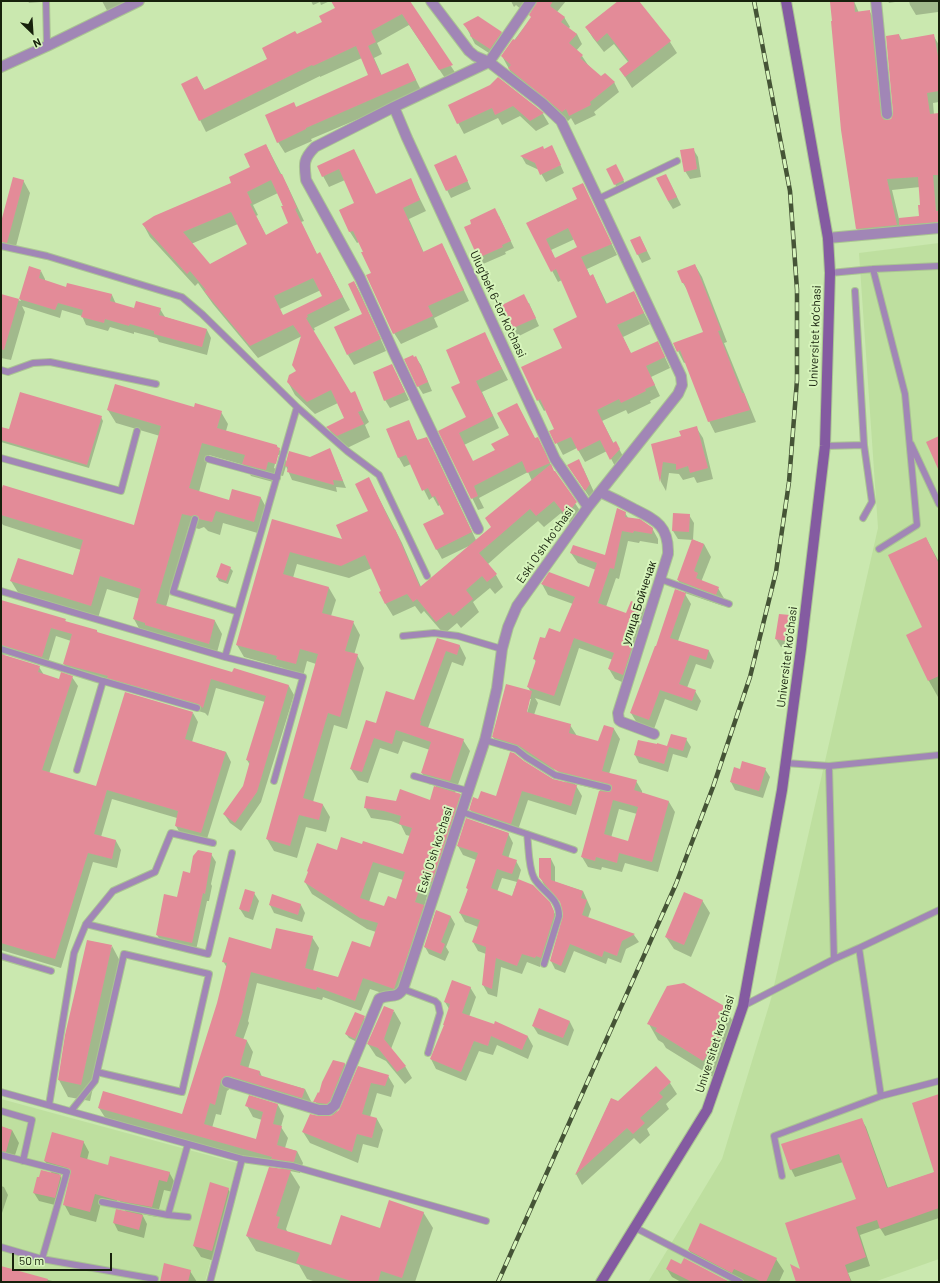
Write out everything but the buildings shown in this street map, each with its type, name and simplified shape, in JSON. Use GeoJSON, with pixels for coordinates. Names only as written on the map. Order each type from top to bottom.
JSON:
{"type":"FeatureCollection","features":[{"type":"Feature","properties":{"kind":"main road","name":"Universitet kо‘chasi"},"geometry":{"type":"LineString","coordinates":[[601,1282],[707,1110],[743,1006],[782,790],[801,649],[825,446],[830,273],[828,238],[786,1]]}},
{"type":"Feature","properties":{"kind":"street"},"geometry":{"type":"LineString","coordinates":[[1,67],[139,1]]}},
{"type":"Feature","properties":{"kind":"street"},"geometry":{"type":"LineString","coordinates":[[431,1],[469,51],[475,56],[490,62],[542,103],[561,121],[598,198]]}},
{"type":"Feature","properties":{"kind":"street"},"geometry":{"type":"LineString","coordinates":[[478,529],[360,278],[306,180],[304,167],[305,158],[315,147],[490,62],[531,1]]}},
{"type":"Feature","properties":{"kind":"street"},"geometry":{"type":"LineString","coordinates":[[876,1],[887,114]]}},
{"type":"Feature","properties":{"kind":"street","name":"Ulug‘bek 6-tor koʻchasi"},"geometry":{"type":"LineString","coordinates":[[394,108],[555,459],[588,507]]}},
{"type":"Feature","properties":{"kind":"street","name":"Eski Oʻsh koʻchasi"},"geometry":{"type":"LineString","coordinates":[[403,988],[485,740],[497,688],[502,649],[508,627],[517,606],[588,507],[678,394],[682,385],[681,376],[598,198]]}},
{"type":"Feature","properties":{"kind":"street"},"geometry":{"type":"LineString","coordinates":[[828,238],[939,228]]}},
{"type":"Feature","properties":{"kind":"street","name":"улица Бойчечак"},"geometry":{"type":"LineString","coordinates":[[600,492],[653,518],[661,527],[668,540],[668,554],[618,713],[619,720],[622,722],[654,734]]}},
{"type":"Feature","properties":{"kind":"street"},"geometry":{"type":"LineString","coordinates":[[227,1082],[319,1110],[329,1110],[333,1108],[379,998],[400,994],[403,988]]}},
{"type":"Feature","properties":{"kind":"lane"},"geometry":{"type":"LineString","coordinates":[[46,1],[47,46]]}},
{"type":"Feature","properties":{"kind":"lane"},"geometry":{"type":"LineString","coordinates":[[598,198],[677,161]]}},
{"type":"Feature","properties":{"kind":"lane"},"geometry":{"type":"LineString","coordinates":[[1,246],[46,256],[182,297],[202,314],[297,408],[347,451],[379,475],[427,576]]}},
{"type":"Feature","properties":{"kind":"lane"},"geometry":{"type":"LineString","coordinates":[[830,273],[873,269],[939,266]]}},
{"type":"Feature","properties":{"kind":"lane"},"geometry":{"type":"LineString","coordinates":[[873,269],[905,394],[917,525],[879,549]]}},
{"type":"Feature","properties":{"kind":"lane"},"geometry":{"type":"LineString","coordinates":[[855,291],[864,445],[872,502],[863,518]]}},
{"type":"Feature","properties":{"kind":"lane"},"geometry":{"type":"LineString","coordinates":[[1,370],[8,372],[33,363],[50,362],[156,384]]}},
{"type":"Feature","properties":{"kind":"lane"},"geometry":{"type":"LineString","coordinates":[[225,657],[297,408]]}},
{"type":"Feature","properties":{"kind":"lane"},"geometry":{"type":"LineString","coordinates":[[1,458],[121,492],[137,431]]}},
{"type":"Feature","properties":{"kind":"lane"},"geometry":{"type":"LineString","coordinates":[[908,439],[939,504]]}},
{"type":"Feature","properties":{"kind":"lane"},"geometry":{"type":"LineString","coordinates":[[825,446],[864,445]]}},
{"type":"Feature","properties":{"kind":"lane"},"geometry":{"type":"LineString","coordinates":[[208,459],[277,478]]}},
{"type":"Feature","properties":{"kind":"lane"},"geometry":{"type":"LineString","coordinates":[[194,519],[174,592],[238,612]]}},
{"type":"Feature","properties":{"kind":"lane"},"geometry":{"type":"LineString","coordinates":[[660,579],[729,604]]}},
{"type":"Feature","properties":{"kind":"lane"},"geometry":{"type":"LineString","coordinates":[[1,590],[225,657],[303,677],[274,781]]}},
{"type":"Feature","properties":{"kind":"lane"},"geometry":{"type":"LineString","coordinates":[[403,636],[434,633],[458,636],[502,649]]}},
{"type":"Feature","properties":{"kind":"lane"},"geometry":{"type":"LineString","coordinates":[[1,650],[197,708]]}},
{"type":"Feature","properties":{"kind":"lane"},"geometry":{"type":"LineString","coordinates":[[77,770],[104,681]]}},
{"type":"Feature","properties":{"kind":"lane"},"geometry":{"type":"LineString","coordinates":[[485,740],[516,749],[555,775],[608,788]]}},
{"type":"Feature","properties":{"kind":"lane"},"geometry":{"type":"LineString","coordinates":[[785,763],[829,766],[939,755]]}},
{"type":"Feature","properties":{"kind":"lane"},"geometry":{"type":"LineString","coordinates":[[829,766],[834,959]]}},
{"type":"Feature","properties":{"kind":"lane"},"geometry":{"type":"LineString","coordinates":[[414,776],[468,791]]}},
{"type":"Feature","properties":{"kind":"lane"},"geometry":{"type":"LineString","coordinates":[[462,812],[574,850]]}},
{"type":"Feature","properties":{"kind":"lane"},"geometry":{"type":"LineString","coordinates":[[49,1105],[74,954],[86,924],[113,891],[155,872],[171,833],[213,843]]}},
{"type":"Feature","properties":{"kind":"lane"},"geometry":{"type":"LineString","coordinates":[[527,834],[531,871],[539,885],[554,899],[559,909],[559,916],[544,964]]}},
{"type":"Feature","properties":{"kind":"lane"},"geometry":{"type":"LineString","coordinates":[[86,924],[208,954],[232,853]]}},
{"type":"Feature","properties":{"kind":"lane"},"geometry":{"type":"LineString","coordinates":[[743,1006],[834,959],[939,910]]}},
{"type":"Feature","properties":{"kind":"lane"},"geometry":{"type":"LineString","coordinates":[[859,948],[881,1096]]}},
{"type":"Feature","properties":{"kind":"lane"},"geometry":{"type":"LineString","coordinates":[[71,1111],[95,1081],[97,1072],[124,954],[209,974],[182,1092],[97,1072]]}},
{"type":"Feature","properties":{"kind":"lane"},"geometry":{"type":"LineString","coordinates":[[1,956],[52,971]]}},
{"type":"Feature","properties":{"kind":"lane"},"geometry":{"type":"LineString","coordinates":[[403,988],[435,1001],[440,1009],[428,1053]]}},
{"type":"Feature","properties":{"kind":"lane"},"geometry":{"type":"LineString","coordinates":[[782,1176],[774,1136],[881,1096],[939,1080]]}},
{"type":"Feature","properties":{"kind":"lane"},"geometry":{"type":"LineString","coordinates":[[1,1092],[242,1159],[292,1166],[486,1221]]}},
{"type":"Feature","properties":{"kind":"lane"},"geometry":{"type":"LineString","coordinates":[[1,1111],[32,1120],[23,1161]]}},
{"type":"Feature","properties":{"kind":"lane"},"geometry":{"type":"LineString","coordinates":[[168,1215],[188,1144]]}},
{"type":"Feature","properties":{"kind":"lane"},"geometry":{"type":"LineString","coordinates":[[1,1156],[67,1172],[42,1259]]}},
{"type":"Feature","properties":{"kind":"lane"},"geometry":{"type":"LineString","coordinates":[[210,1282],[242,1159]]}},
{"type":"Feature","properties":{"kind":"lane"},"geometry":{"type":"LineString","coordinates":[[102,1202],[168,1215],[188,1217]]}},
{"type":"Feature","properties":{"kind":"lane"},"geometry":{"type":"LineString","coordinates":[[634,1227],[740,1282]]}},
{"type":"Feature","properties":{"kind":"lane"},"geometry":{"type":"LineString","coordinates":[[1,1247],[42,1259],[155,1279]]}},
{"type":"Feature","properties":{"kind":"shaded area"},"geometry":{"type":"Polygon","coordinates":[[[939,243],[939,1259],[874,1282],[648,1282],[722,1159],[771,999],[878,528],[859,253],[939,243]]]}},
{"type":"Feature","properties":{"kind":"shaded area"},"geometry":{"type":"Polygon","coordinates":[[[1,1099],[237,1163],[205,1282],[1,1282],[1,1099]]]}},
{"type":"Feature","properties":{"kind":"railway"},"geometry":{"type":"LineString","coordinates":[[498,1282],[676,884],[713,787],[750,677],[776,572],[789,482],[797,380],[797,290],[790,191],[754,1]]}}]}
